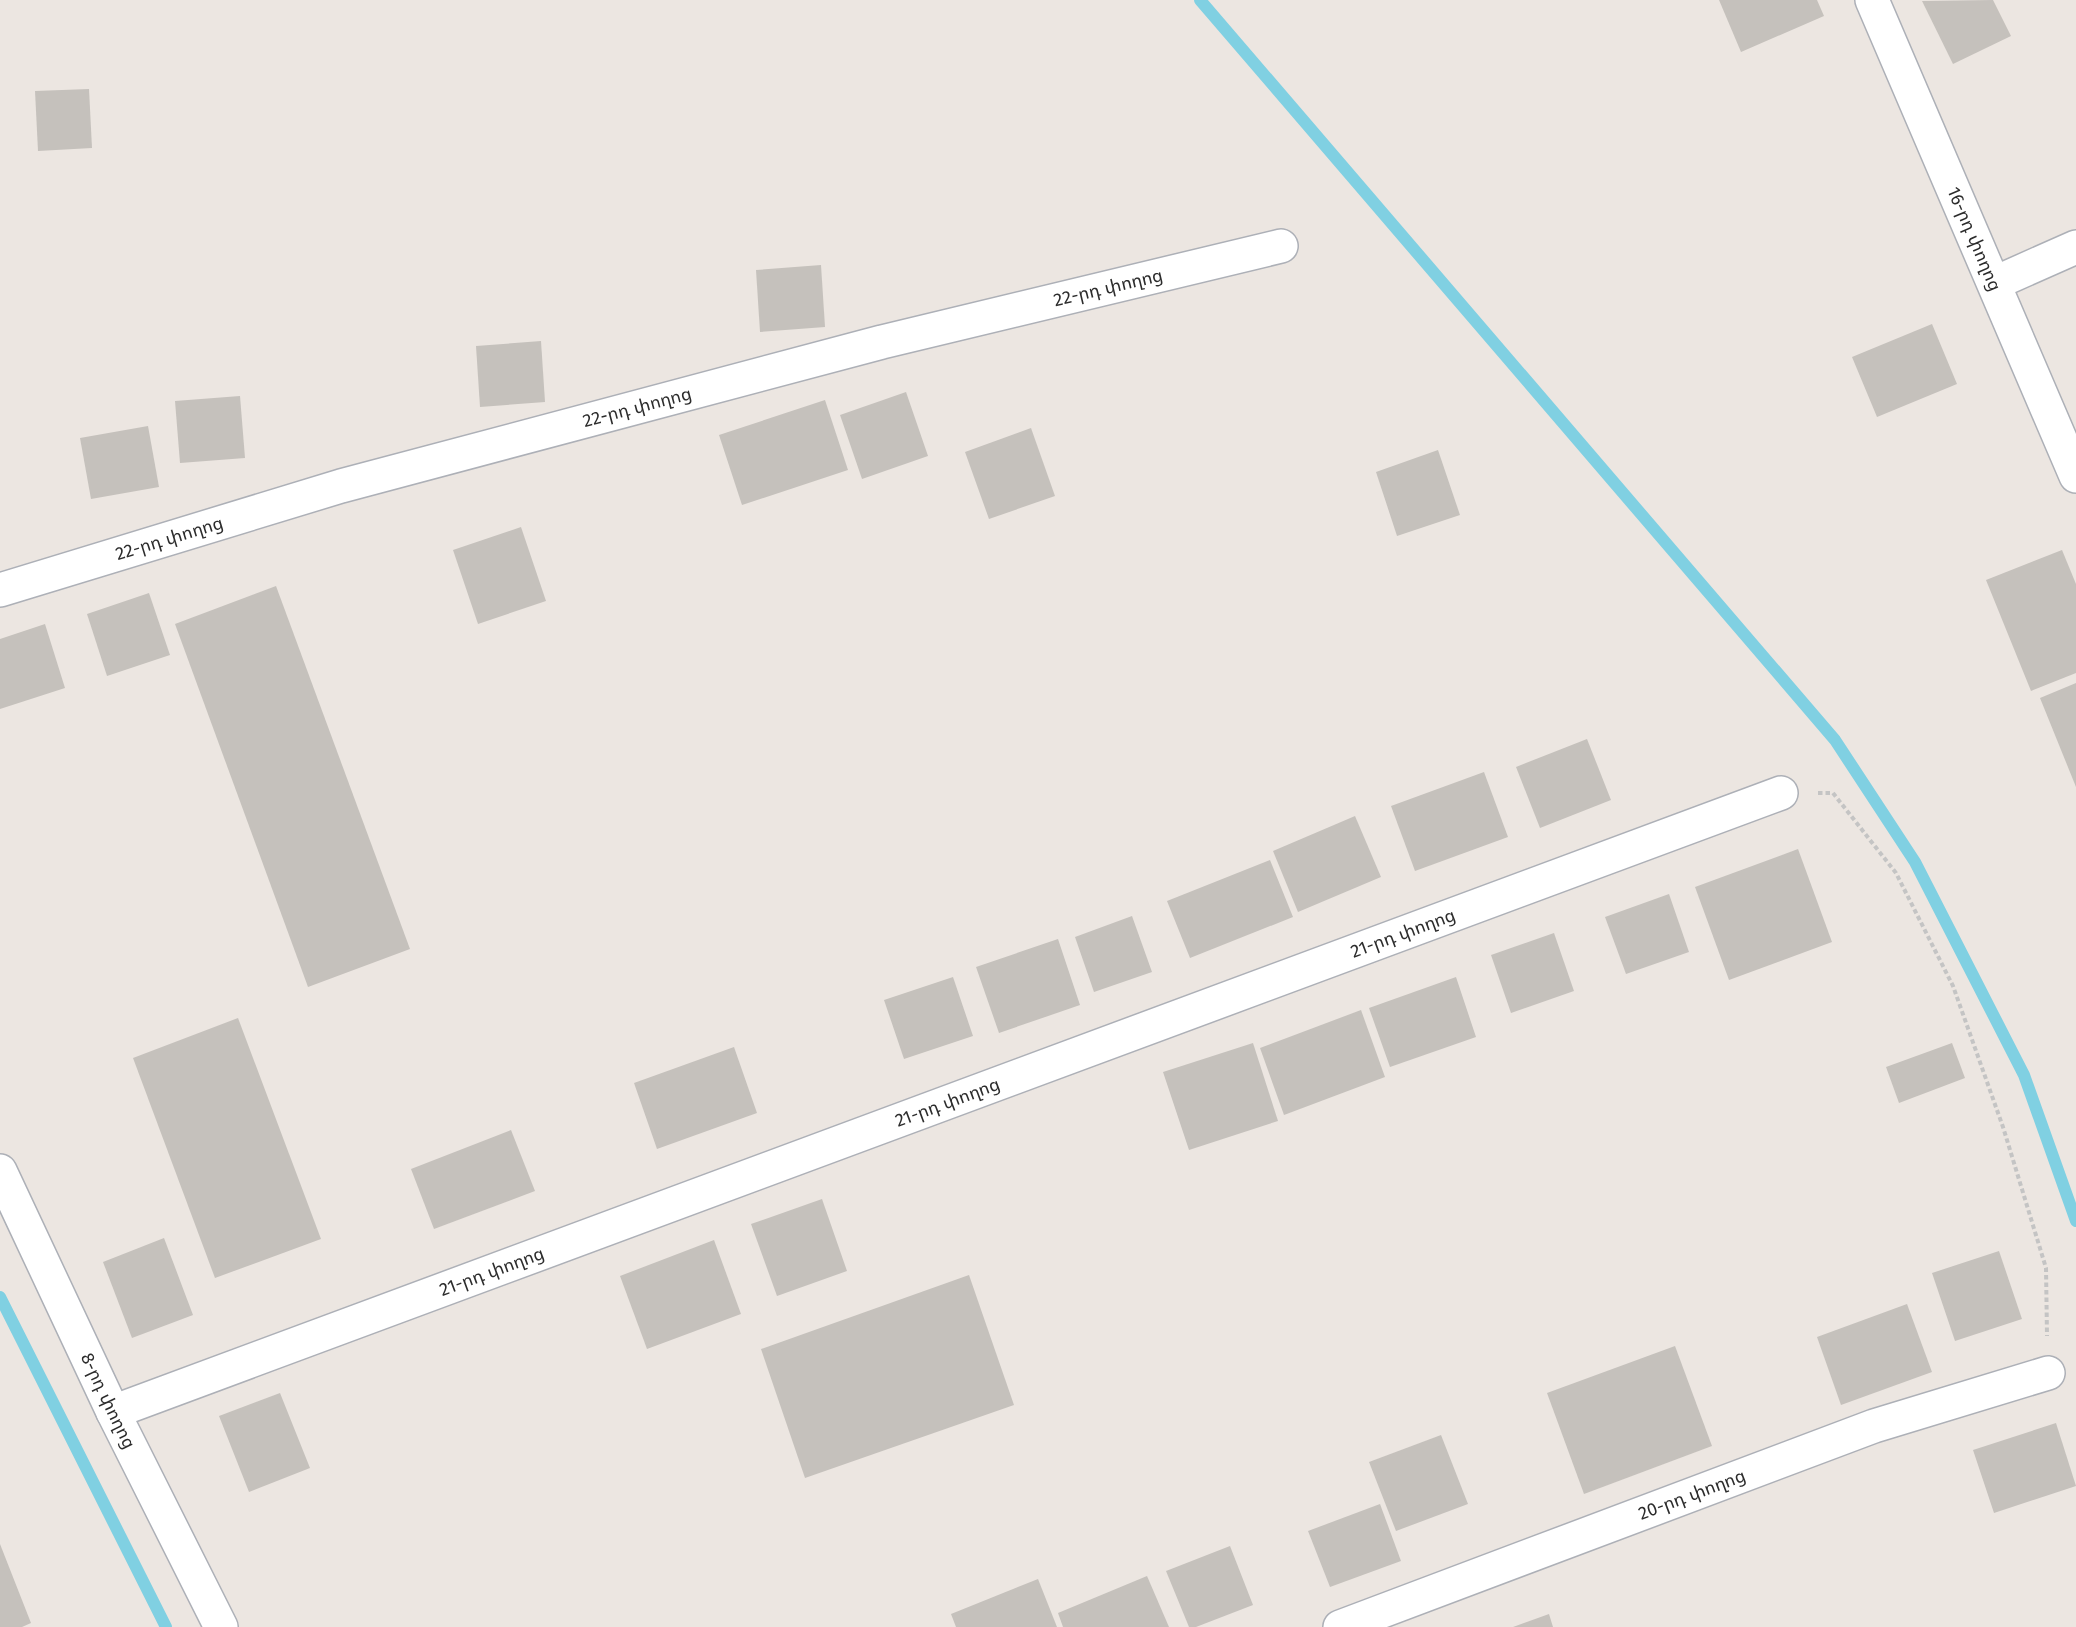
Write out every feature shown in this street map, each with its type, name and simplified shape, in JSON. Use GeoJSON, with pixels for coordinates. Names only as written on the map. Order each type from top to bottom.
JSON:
{"type":"FeatureCollection","features":[{"type":"Feature","properties":{"kind":"street","name":"16-րդ փողոց"},"geometry":{"type":"LineString","coordinates":[[1872,0],[2076,476]]}},
{"type":"Feature","properties":{"kind":"street","name":"22-րդ փողոց"},"geometry":{"type":"LineString","coordinates":[[0,590],[341,486],[882,342],[1281,246]]}},
{"type":"Feature","properties":{"kind":"street"},"geometry":{"type":"LineString","coordinates":[[1995,283],[2076,247]]}},
{"type":"Feature","properties":{"kind":"street","name":"21-րդ փողոց"},"geometry":{"type":"LineString","coordinates":[[113,1412],[1781,793]]}},
{"type":"Feature","properties":{"kind":"street","name":"8-րդ փողոց"},"geometry":{"type":"LineString","coordinates":[[0,1171],[113,1412],[221,1627]]}},
{"type":"Feature","properties":{"kind":"street","name":"20-րդ փողոց"},"geometry":{"type":"LineString","coordinates":[[1340,1627],[1874,1426],[2048,1373]]}},
{"type":"Feature","properties":{"kind":"path"},"geometry":{"type":"LineString","coordinates":[[1781,793],[1833,793],[1896,873],[1953,986],[2003,1127],[2046,1268],[2048,1373]]}},
{"type":"Feature","properties":{"kind":"building"},"geometry":{"type":"Polygon","coordinates":[[[1719,0],[1817,0],[1824,16],[1741,52],[1719,0]]]}},
{"type":"Feature","properties":{"kind":"building"},"geometry":{"type":"Polygon","coordinates":[[[1993,0],[2011,36],[1953,64],[1922,1],[1993,0]]]}},
{"type":"Feature","properties":{"kind":"building"},"geometry":{"type":"Polygon","coordinates":[[[89,89],[92,148],[38,151],[35,91],[89,89]]]}},
{"type":"Feature","properties":{"kind":"building"},"geometry":{"type":"Polygon","coordinates":[[[821,265],[825,327],[760,332],[756,270],[821,265]]]}},
{"type":"Feature","properties":{"kind":"building"},"geometry":{"type":"Polygon","coordinates":[[[1932,324],[1957,384],[1877,417],[1852,357],[1932,324]]]}},
{"type":"Feature","properties":{"kind":"building"},"geometry":{"type":"Polygon","coordinates":[[[541,341],[545,402],[480,407],[476,346],[541,341]]]}},
{"type":"Feature","properties":{"kind":"building"},"geometry":{"type":"Polygon","coordinates":[[[906,392],[928,456],[862,479],[840,415],[906,392]]]}},
{"type":"Feature","properties":{"kind":"building"},"geometry":{"type":"Polygon","coordinates":[[[240,396],[245,458],[180,463],[175,401],[240,396]]]}},
{"type":"Feature","properties":{"kind":"building"},"geometry":{"type":"Polygon","coordinates":[[[825,400],[848,470],[742,505],[719,435],[825,400]]]}},
{"type":"Feature","properties":{"kind":"building"},"geometry":{"type":"Polygon","coordinates":[[[148,426],[159,487],[91,499],[80,438],[148,426]]]}},
{"type":"Feature","properties":{"kind":"building"},"geometry":{"type":"Polygon","coordinates":[[[1031,428],[1055,496],[989,519],[965,452],[1031,428]]]}},
{"type":"Feature","properties":{"kind":"building"},"geometry":{"type":"Polygon","coordinates":[[[1438,450],[1460,515],[1397,536],[1376,472],[1438,450]]]}},
{"type":"Feature","properties":{"kind":"building"},"geometry":{"type":"Polygon","coordinates":[[[521,527],[546,601],[478,624],[453,550],[521,527]]]}},
{"type":"Feature","properties":{"kind":"building"},"geometry":{"type":"Polygon","coordinates":[[[2062,550],[2076,584],[2076,673],[2031,691],[1986,580],[2062,550]]]}},
{"type":"Feature","properties":{"kind":"building"},"geometry":{"type":"Polygon","coordinates":[[[276,586],[410,949],[308,987],[175,624],[276,586]]]}},
{"type":"Feature","properties":{"kind":"building"},"geometry":{"type":"Polygon","coordinates":[[[149,593],[170,655],[107,676],[87,614],[149,593]]]}},
{"type":"Feature","properties":{"kind":"building"},"geometry":{"type":"Polygon","coordinates":[[[45,624],[65,688],[0,709],[0,639],[45,624]]]}},
{"type":"Feature","properties":{"kind":"building"},"geometry":{"type":"Polygon","coordinates":[[[2076,683],[2076,787],[2040,698],[2076,683]]]}},
{"type":"Feature","properties":{"kind":"building"},"geometry":{"type":"Polygon","coordinates":[[[1587,739],[1611,800],[1540,828],[1516,767],[1587,739]]]}},
{"type":"Feature","properties":{"kind":"building"},"geometry":{"type":"Polygon","coordinates":[[[1484,772],[1508,837],[1415,871],[1391,806],[1484,772]]]}},
{"type":"Feature","properties":{"kind":"building"},"geometry":{"type":"Polygon","coordinates":[[[1355,816],[1381,877],[1298,912],[1273,851],[1355,816]]]}},
{"type":"Feature","properties":{"kind":"building"},"geometry":{"type":"Polygon","coordinates":[[[1798,849],[1832,942],[1729,980],[1695,887],[1798,849]]]}},
{"type":"Feature","properties":{"kind":"building"},"geometry":{"type":"Polygon","coordinates":[[[1270,860],[1293,917],[1190,958],[1167,901],[1270,860]]]}},
{"type":"Feature","properties":{"kind":"building"},"geometry":{"type":"Polygon","coordinates":[[[1669,894],[1689,952],[1626,974],[1605,917],[1669,894]]]}},
{"type":"Feature","properties":{"kind":"building"},"geometry":{"type":"Polygon","coordinates":[[[1132,916],[1152,972],[1094,992],[1075,937],[1132,916]]]}},
{"type":"Feature","properties":{"kind":"building"},"geometry":{"type":"Polygon","coordinates":[[[1554,933],[1574,991],[1511,1013],[1491,955],[1554,933]]]}},
{"type":"Feature","properties":{"kind":"building"},"geometry":{"type":"Polygon","coordinates":[[[1058,939],[1080,1005],[999,1033],[976,967],[1058,939]]]}},
{"type":"Feature","properties":{"kind":"building"},"geometry":{"type":"Polygon","coordinates":[[[953,977],[973,1036],[904,1059],[884,1000],[953,977]]]}},
{"type":"Feature","properties":{"kind":"building"},"geometry":{"type":"Polygon","coordinates":[[[1456,977],[1476,1037],[1390,1067],[1369,1008],[1456,977]]]}},
{"type":"Feature","properties":{"kind":"building"},"geometry":{"type":"Polygon","coordinates":[[[1361,1010],[1385,1077],[1284,1115],[1260,1048],[1361,1010]]]}},
{"type":"Feature","properties":{"kind":"building"},"geometry":{"type":"Polygon","coordinates":[[[238,1018],[321,1239],[215,1278],[133,1058],[238,1018]]]}},
{"type":"Feature","properties":{"kind":"building"},"geometry":{"type":"Polygon","coordinates":[[[1253,1043],[1278,1121],[1189,1150],[1163,1072],[1253,1043]]]}},
{"type":"Feature","properties":{"kind":"building"},"geometry":{"type":"Polygon","coordinates":[[[1952,1043],[1965,1078],[1899,1103],[1886,1067],[1952,1043]]]}},
{"type":"Feature","properties":{"kind":"building"},"geometry":{"type":"Polygon","coordinates":[[[734,1047],[757,1113],[657,1149],[634,1083],[734,1047]]]}},
{"type":"Feature","properties":{"kind":"building"},"geometry":{"type":"Polygon","coordinates":[[[511,1130],[535,1191],[434,1229],[411,1169],[511,1130]]]}},
{"type":"Feature","properties":{"kind":"building"},"geometry":{"type":"Polygon","coordinates":[[[822,1199],[847,1271],[777,1296],[751,1224],[822,1199]]]}},
{"type":"Feature","properties":{"kind":"building"},"geometry":{"type":"Polygon","coordinates":[[[164,1238],[193,1315],[132,1338],[103,1262],[164,1238]]]}},
{"type":"Feature","properties":{"kind":"building"},"geometry":{"type":"Polygon","coordinates":[[[714,1240],[741,1314],[647,1349],[620,1276],[714,1240]]]}},
{"type":"Feature","properties":{"kind":"building"},"geometry":{"type":"Polygon","coordinates":[[[1999,1251],[2022,1319],[1955,1341],[1932,1273],[1999,1251]]]}},
{"type":"Feature","properties":{"kind":"building"},"geometry":{"type":"Polygon","coordinates":[[[969,1275],[1014,1405],[805,1478],[761,1349],[969,1275]]]}},
{"type":"Feature","properties":{"kind":"building"},"geometry":{"type":"Polygon","coordinates":[[[1907,1304],[1932,1372],[1841,1405],[1817,1337],[1907,1304]]]}},
{"type":"Feature","properties":{"kind":"building"},"geometry":{"type":"Polygon","coordinates":[[[1675,1346],[1712,1446],[1584,1494],[1547,1393],[1675,1346]]]}},
{"type":"Feature","properties":{"kind":"building"},"geometry":{"type":"Polygon","coordinates":[[[280,1393],[310,1468],[249,1492],[219,1416],[280,1393]]]}},
{"type":"Feature","properties":{"kind":"building"},"geometry":{"type":"Polygon","coordinates":[[[2056,1423],[2076,1486],[1994,1513],[1973,1450],[2056,1423]]]}},
{"type":"Feature","properties":{"kind":"building"},"geometry":{"type":"Polygon","coordinates":[[[1441,1435],[1468,1504],[1396,1531],[1369,1462],[1441,1435]]]}},
{"type":"Feature","properties":{"kind":"building"},"geometry":{"type":"Polygon","coordinates":[[[1380,1504],[1401,1561],[1330,1587],[1308,1531],[1380,1504]]]}},
{"type":"Feature","properties":{"kind":"building"},"geometry":{"type":"Polygon","coordinates":[[[0,1544],[31,1623],[22,1627],[0,1627],[0,1544]]]}},
{"type":"Feature","properties":{"kind":"building"},"geometry":{"type":"Polygon","coordinates":[[[1230,1546],[1253,1605],[1196,1627],[1189,1627],[1166,1571],[1230,1546]]]}},
{"type":"Feature","properties":{"kind":"building"},"geometry":{"type":"Polygon","coordinates":[[[1147,1576],[1169,1627],[1063,1627],[1058,1613],[1147,1576]]]}},
{"type":"Feature","properties":{"kind":"building"},"geometry":{"type":"Polygon","coordinates":[[[1038,1579],[1057,1627],[956,1627],[951,1614],[1038,1579]]]}},
{"type":"Feature","properties":{"kind":"building"},"geometry":{"type":"Polygon","coordinates":[[[1549,1614],[1553,1627],[1513,1627],[1549,1614]]]}},
{"type":"Feature","properties":{"kind":"waterway"},"geometry":{"type":"LineString","coordinates":[[1200,0],[1835,740],[1915,862],[2024,1075],[2076,1221]]}},
{"type":"Feature","properties":{"kind":"waterway"},"geometry":{"type":"LineString","coordinates":[[0,1297],[166,1627]]}}]}
